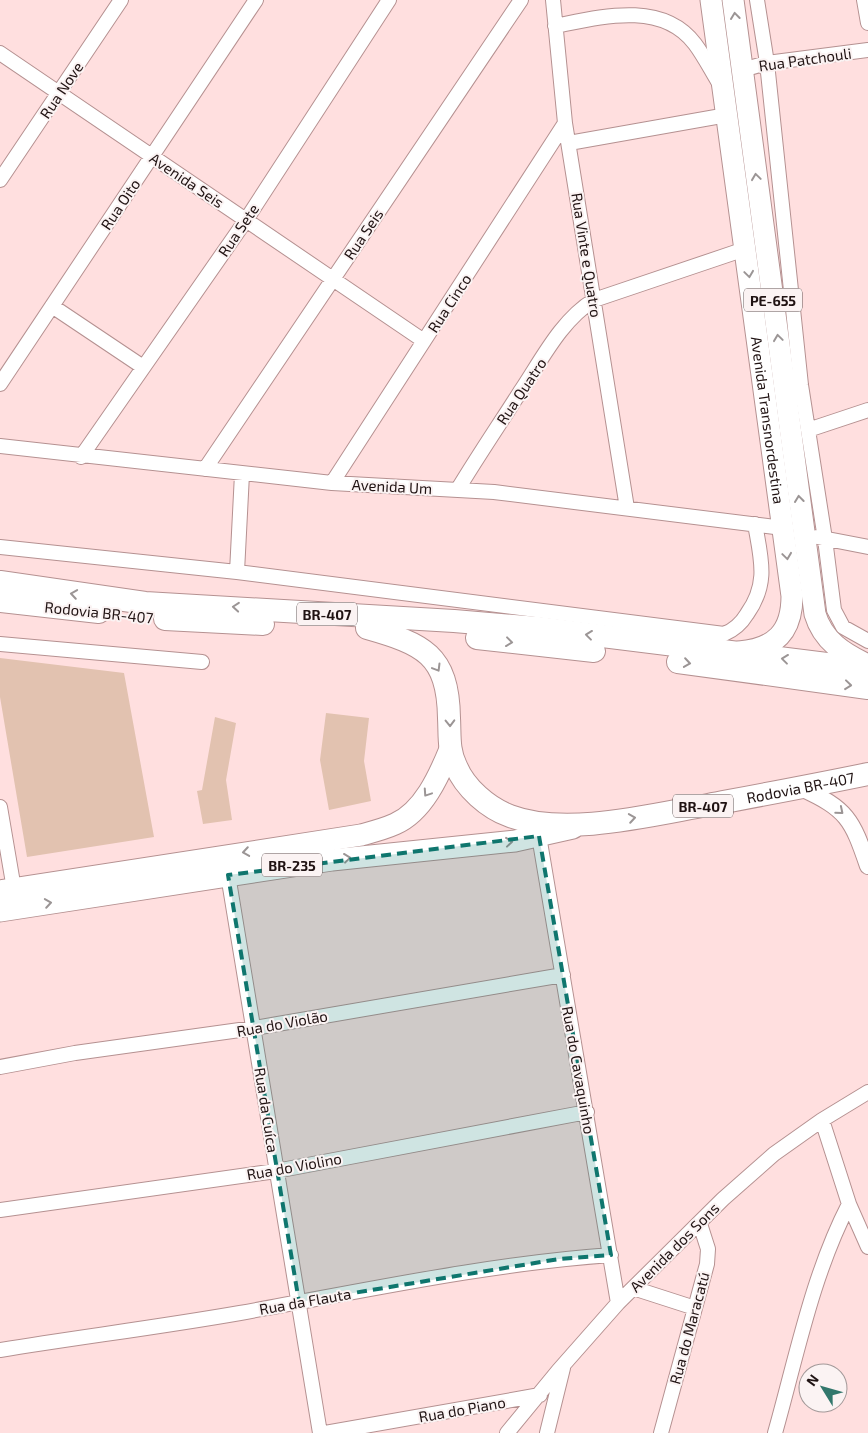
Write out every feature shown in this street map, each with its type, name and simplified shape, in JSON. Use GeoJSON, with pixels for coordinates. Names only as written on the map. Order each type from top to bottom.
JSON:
{"type":"FeatureCollection","features":[{"type":"Feature","properties":{"kind":"highway","name":"BR-407"},"geometry":{"type":"LineString","coordinates":[[0,582],[145,603],[656,635],[731,653],[868,669]]}},
{"type":"Feature","properties":{"kind":"highway","name":"Rodovia BR-407"},"geometry":{"type":"LineString","coordinates":[[0,601],[198,622],[367,628]]}},
{"type":"Feature","properties":{"kind":"highway"},"geometry":{"type":"LineString","coordinates":[[367,628],[640,656],[868,688]]}},
{"type":"Feature","properties":{"kind":"highway"},"geometry":{"type":"LineString","coordinates":[[367,628],[408,640],[422,648],[436,665],[446,686],[449,698],[450,749]]}},
{"type":"Feature","properties":{"kind":"highway","name":"Rodovia BR-407"},"geometry":{"type":"LineString","coordinates":[[450,749],[461,777],[496,810],[511,817],[584,826],[801,788],[868,774]]}},
{"type":"Feature","properties":{"kind":"main road","name":"Avenida Transnordestina"},"geometry":{"type":"LineString","coordinates":[[712,0],[792,596],[789,625],[766,646],[751,651],[731,653]]}},
{"type":"Feature","properties":{"kind":"main road","name":"Avenida Transnordestina"},"geometry":{"type":"LineString","coordinates":[[733,0],[818,627],[824,636],[836,646],[868,665]]}},
{"type":"Feature","properties":{"kind":"main road","name":"BR-235"},"geometry":{"type":"LineString","coordinates":[[6,880],[360,835],[396,824],[418,806],[442,768],[450,749]]}},
{"type":"Feature","properties":{"kind":"main road","name":"BR-235"},"geometry":{"type":"LineString","coordinates":[[0,911],[365,855],[515,841],[584,826]]}},
{"type":"Feature","properties":{"kind":"street","name":"Rua Nove"},"geometry":{"type":"LineString","coordinates":[[0,180],[121,0]]}},
{"type":"Feature","properties":{"kind":"street","name":"Rua Oito"},"geometry":{"type":"LineString","coordinates":[[0,384],[256,0]]}},
{"type":"Feature","properties":{"kind":"street","name":"Rua Sete"},"geometry":{"type":"LineString","coordinates":[[81,457],[246,220],[389,0]]}},
{"type":"Feature","properties":{"kind":"street","name":"Rua Seis"},"geometry":{"type":"LineString","coordinates":[[205,469],[521,0]]}},
{"type":"Feature","properties":{"kind":"street","name":"Rua Vinte e Quatro"},"geometry":{"type":"LineString","coordinates":[[553,0],[565,123],[627,508]]}},
{"type":"Feature","properties":{"kind":"street"},"geometry":{"type":"LineString","coordinates":[[757,0],[767,63],[793,320],[808,430],[826,539],[834,610],[843,627],[868,641]]}},
{"type":"Feature","properties":{"kind":"street"},"geometry":{"type":"LineString","coordinates":[[864,0],[868,23]]}},
{"type":"Feature","properties":{"kind":"street"},"geometry":{"type":"LineString","coordinates":[[555,26],[612,16],[634,15],[663,19],[675,26],[695,43],[724,90]]}},
{"type":"Feature","properties":{"kind":"street","name":"Rua Patchouli"},"geometry":{"type":"LineString","coordinates":[[742,70],[767,63],[868,50]]}},
{"type":"Feature","properties":{"kind":"street","name":"Avenida Seis"},"geometry":{"type":"LineString","coordinates":[[0,53],[424,341]]}},
{"type":"Feature","properties":{"kind":"street"},"geometry":{"type":"LineString","coordinates":[[569,143],[727,115]]}},
{"type":"Feature","properties":{"kind":"street","name":"Rua Cinco"},"geometry":{"type":"LineString","coordinates":[[332,483],[565,123]]}},
{"type":"Feature","properties":{"kind":"street"},"geometry":{"type":"LineString","coordinates":[[594,300],[745,249]]}},
{"type":"Feature","properties":{"kind":"street","name":"Rua Quatro"},"geometry":{"type":"LineString","coordinates":[[458,489],[482,449],[559,334],[583,307],[594,300]]}},
{"type":"Feature","properties":{"kind":"street"},"geometry":{"type":"LineString","coordinates":[[52,306],[143,367]]}},
{"type":"Feature","properties":{"kind":"street"},"geometry":{"type":"LineString","coordinates":[[808,430],[868,410]]}},
{"type":"Feature","properties":{"kind":"street","name":"Avenida Um"},"geometry":{"type":"LineString","coordinates":[[0,446],[81,457],[332,483],[458,489],[783,528]]}},
{"type":"Feature","properties":{"kind":"street"},"geometry":{"type":"LineString","coordinates":[[237,572],[242,474]]}},
{"type":"Feature","properties":{"kind":"street"},"geometry":{"type":"LineString","coordinates":[[0,547],[237,572],[656,635],[724,634],[738,626],[751,609],[762,584],[763,572],[755,524]]}},
{"type":"Feature","properties":{"kind":"street"},"geometry":{"type":"LineString","coordinates":[[804,534],[868,547]]}},
{"type":"Feature","properties":{"kind":"street"},"geometry":{"type":"LineString","coordinates":[[0,644],[202,662]]}},
{"type":"Feature","properties":{"kind":"street"},"geometry":{"type":"LineString","coordinates":[[801,788],[832,804],[849,819],[868,866]]}},
{"type":"Feature","properties":{"kind":"street"},"geometry":{"type":"LineString","coordinates":[[0,807],[6,880]]}},
{"type":"Feature","properties":{"kind":"street","name":"Rua do Cavaquinho"},"geometry":{"type":"LineString","coordinates":[[539,836],[618,1303]]}},
{"type":"Feature","properties":{"kind":"street","name":"Rua da Cuíca"},"geometry":{"type":"LineString","coordinates":[[228,875],[320,1433]]}},
{"type":"Feature","properties":{"kind":"street","name":"Rua do Violão"},"geometry":{"type":"LineString","coordinates":[[0,1067],[75,1053],[254,1028],[563,975]]}},
{"type":"Feature","properties":{"kind":"street","name":"Avenida dos Sons"},"geometry":{"type":"LineString","coordinates":[[507,1433],[540,1395],[564,1363],[618,1303],[750,1173],[822,1120],[868,1092]]}},
{"type":"Feature","properties":{"kind":"street","name":"Rua do Violino"},"geometry":{"type":"LineString","coordinates":[[0,1210],[276,1171],[587,1112]]}},
{"type":"Feature","properties":{"kind":"street"},"geometry":{"type":"LineString","coordinates":[[822,1120],[849,1204],[868,1247]]}},
{"type":"Feature","properties":{"kind":"street"},"geometry":{"type":"LineString","coordinates":[[775,1433],[815,1286],[834,1233],[849,1204]]}},
{"type":"Feature","properties":{"kind":"street","name":"Rua do Maracatú"},"geometry":{"type":"LineString","coordinates":[[661,1433],[707,1264],[708,1249],[700,1224]]}},
{"type":"Feature","properties":{"kind":"street","name":"Rua da Flauta"},"geometry":{"type":"LineString","coordinates":[[0,1350],[549,1260],[611,1255]]}},
{"type":"Feature","properties":{"kind":"street"},"geometry":{"type":"LineString","coordinates":[[633,1288],[695,1308]]}},
{"type":"Feature","properties":{"kind":"street"},"geometry":{"type":"LineString","coordinates":[[547,1433],[564,1363]]}},
{"type":"Feature","properties":{"kind":"street","name":"Rua do Piano"},"geometry":{"type":"LineString","coordinates":[[324,1433],[540,1395]]}},
{"type":"Feature","properties":{"kind":"highlighted area"},"geometry":{"type":"Polygon","coordinates":[[[539,836],[611,1255],[559,1259],[299,1302],[228,875],[539,836]]]}},
{"type":"Feature","properties":{"kind":"building"},"geometry":{"type":"Polygon","coordinates":[[[0,658],[124,673],[154,837],[27,857],[0,697],[0,658]]]}},
{"type":"Feature","properties":{"kind":"building"},"geometry":{"type":"Polygon","coordinates":[[[326,713],[369,718],[364,761],[371,801],[329,810],[320,760],[326,713]]]}},
{"type":"Feature","properties":{"kind":"building"},"geometry":{"type":"Polygon","coordinates":[[[215,717],[236,723],[226,780],[232,820],[203,824],[197,791],[202,790],[215,717]]]}}]}
